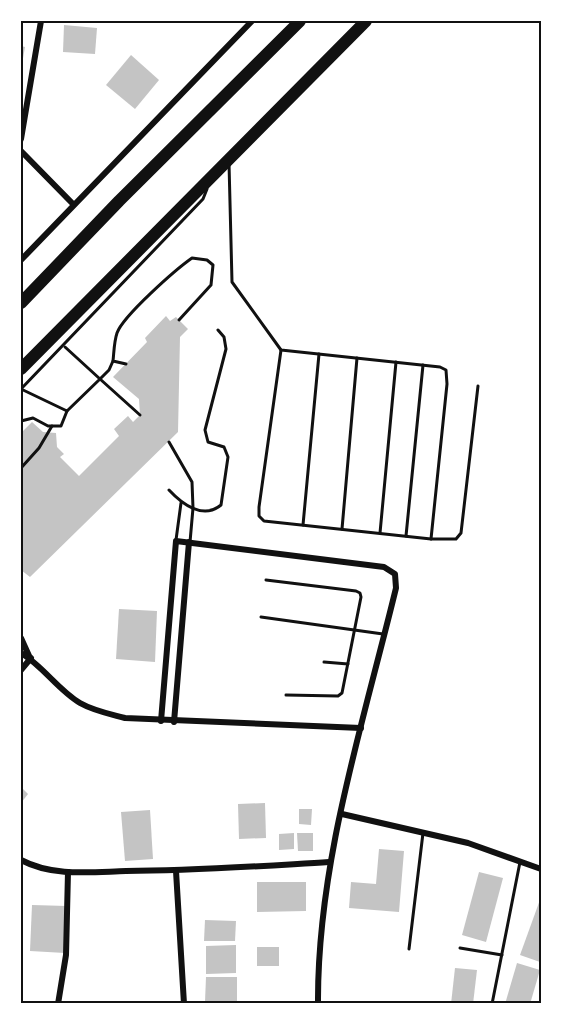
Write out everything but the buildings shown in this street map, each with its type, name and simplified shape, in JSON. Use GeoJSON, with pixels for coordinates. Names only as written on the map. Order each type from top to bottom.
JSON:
{"type":"FeatureCollection","features":[{"type":"Feature","properties":{"kind":"highway"},"geometry":{"type":"LineString","coordinates":[[21,303],[127,193],[300,21]]}},
{"type":"Feature","properties":{"kind":"highway"},"geometry":{"type":"LineString","coordinates":[[21,369],[208,183],[366,21]]}},
{"type":"Feature","properties":{"kind":"street"},"geometry":{"type":"LineString","coordinates":[[21,139],[41,21]]}},
{"type":"Feature","properties":{"kind":"street"},"geometry":{"type":"LineString","coordinates":[[21,260],[252,21]]}},
{"type":"Feature","properties":{"kind":"street"},"geometry":{"type":"LineString","coordinates":[[21,151],[73,204]]}},
{"type":"Feature","properties":{"kind":"street"},"geometry":{"type":"LineString","coordinates":[[160,721],[176,541],[384,567],[395,574],[396,588],[329,862],[318,965],[318,1004]]}},
{"type":"Feature","properties":{"kind":"street"},"geometry":{"type":"LineString","coordinates":[[174,722],[189,542]]}},
{"type":"Feature","properties":{"kind":"street"},"geometry":{"type":"LineString","coordinates":[[21,638],[31,658]]}},
{"type":"Feature","properties":{"kind":"street"},"geometry":{"type":"LineString","coordinates":[[21,653],[31,658],[78,702],[93,710],[125,718],[174,722],[361,728]]}},
{"type":"Feature","properties":{"kind":"street"},"geometry":{"type":"LineString","coordinates":[[21,670],[31,658]]}},
{"type":"Feature","properties":{"kind":"street"},"geometry":{"type":"LineString","coordinates":[[342,814],[423,831],[541,869]]}},
{"type":"Feature","properties":{"kind":"street"},"geometry":{"type":"LineString","coordinates":[[21,860],[46,869],[68,872],[176,871],[329,862]]}},
{"type":"Feature","properties":{"kind":"street"},"geometry":{"type":"LineString","coordinates":[[176,871],[184,1004]]}},
{"type":"Feature","properties":{"kind":"street"},"geometry":{"type":"LineString","coordinates":[[58,1004],[66,955],[68,872]]}},
{"type":"Feature","properties":{"kind":"lane"},"geometry":{"type":"LineString","coordinates":[[229,161],[232,282],[281,350],[258,516],[264,520],[303,525],[431,539],[456,539],[461,533],[478,386]]}},
{"type":"Feature","properties":{"kind":"lane"},"geometry":{"type":"LineString","coordinates":[[67,411],[21,389],[65,347],[203,199],[208,183]]}},
{"type":"Feature","properties":{"kind":"lane"},"geometry":{"type":"LineString","coordinates":[[21,421],[33,418],[52,426],[61,426],[67,411],[110,370],[115,342],[121,326],[177,268],[192,258],[207,260],[213,266],[210,285],[179,320]]}},
{"type":"Feature","properties":{"kind":"lane"},"geometry":{"type":"LineString","coordinates":[[169,490],[181,503],[206,512],[214,511],[221,506],[228,457],[224,447],[208,442],[205,430],[226,349],[224,337],[219,330]]}},
{"type":"Feature","properties":{"kind":"lane"},"geometry":{"type":"LineString","coordinates":[[65,347],[140,415]]}},
{"type":"Feature","properties":{"kind":"lane"},"geometry":{"type":"LineString","coordinates":[[281,350],[423,365],[446,370],[447,384],[431,539]]}},
{"type":"Feature","properties":{"kind":"lane"},"geometry":{"type":"LineString","coordinates":[[303,525],[319,354]]}},
{"type":"Feature","properties":{"kind":"lane"},"geometry":{"type":"LineString","coordinates":[[342,529],[357,358]]}},
{"type":"Feature","properties":{"kind":"lane"},"geometry":{"type":"LineString","coordinates":[[113,361],[126,364]]}},
{"type":"Feature","properties":{"kind":"lane"},"geometry":{"type":"LineString","coordinates":[[380,533],[396,362]]}},
{"type":"Feature","properties":{"kind":"lane"},"geometry":{"type":"LineString","coordinates":[[406,536],[423,365]]}},
{"type":"Feature","properties":{"kind":"lane"},"geometry":{"type":"LineString","coordinates":[[21,468],[39,448],[52,426]]}},
{"type":"Feature","properties":{"kind":"lane"},"geometry":{"type":"LineString","coordinates":[[168,442],[192,482],[193,508],[189,542]]}},
{"type":"Feature","properties":{"kind":"lane"},"geometry":{"type":"LineString","coordinates":[[176,541],[181,503]]}},
{"type":"Feature","properties":{"kind":"lane"},"geometry":{"type":"LineString","coordinates":[[266,580],[360,593],[342,693],[338,696],[286,695]]}},
{"type":"Feature","properties":{"kind":"lane"},"geometry":{"type":"LineString","coordinates":[[261,617],[385,635]]}},
{"type":"Feature","properties":{"kind":"lane"},"geometry":{"type":"LineString","coordinates":[[324,662],[348,664]]}},
{"type":"Feature","properties":{"kind":"lane"},"geometry":{"type":"LineString","coordinates":[[409,949],[423,831]]}},
{"type":"Feature","properties":{"kind":"lane"},"geometry":{"type":"LineString","coordinates":[[492,1004],[520,862]]}},
{"type":"Feature","properties":{"kind":"lane"},"geometry":{"type":"LineString","coordinates":[[460,948],[502,955]]}}]}
